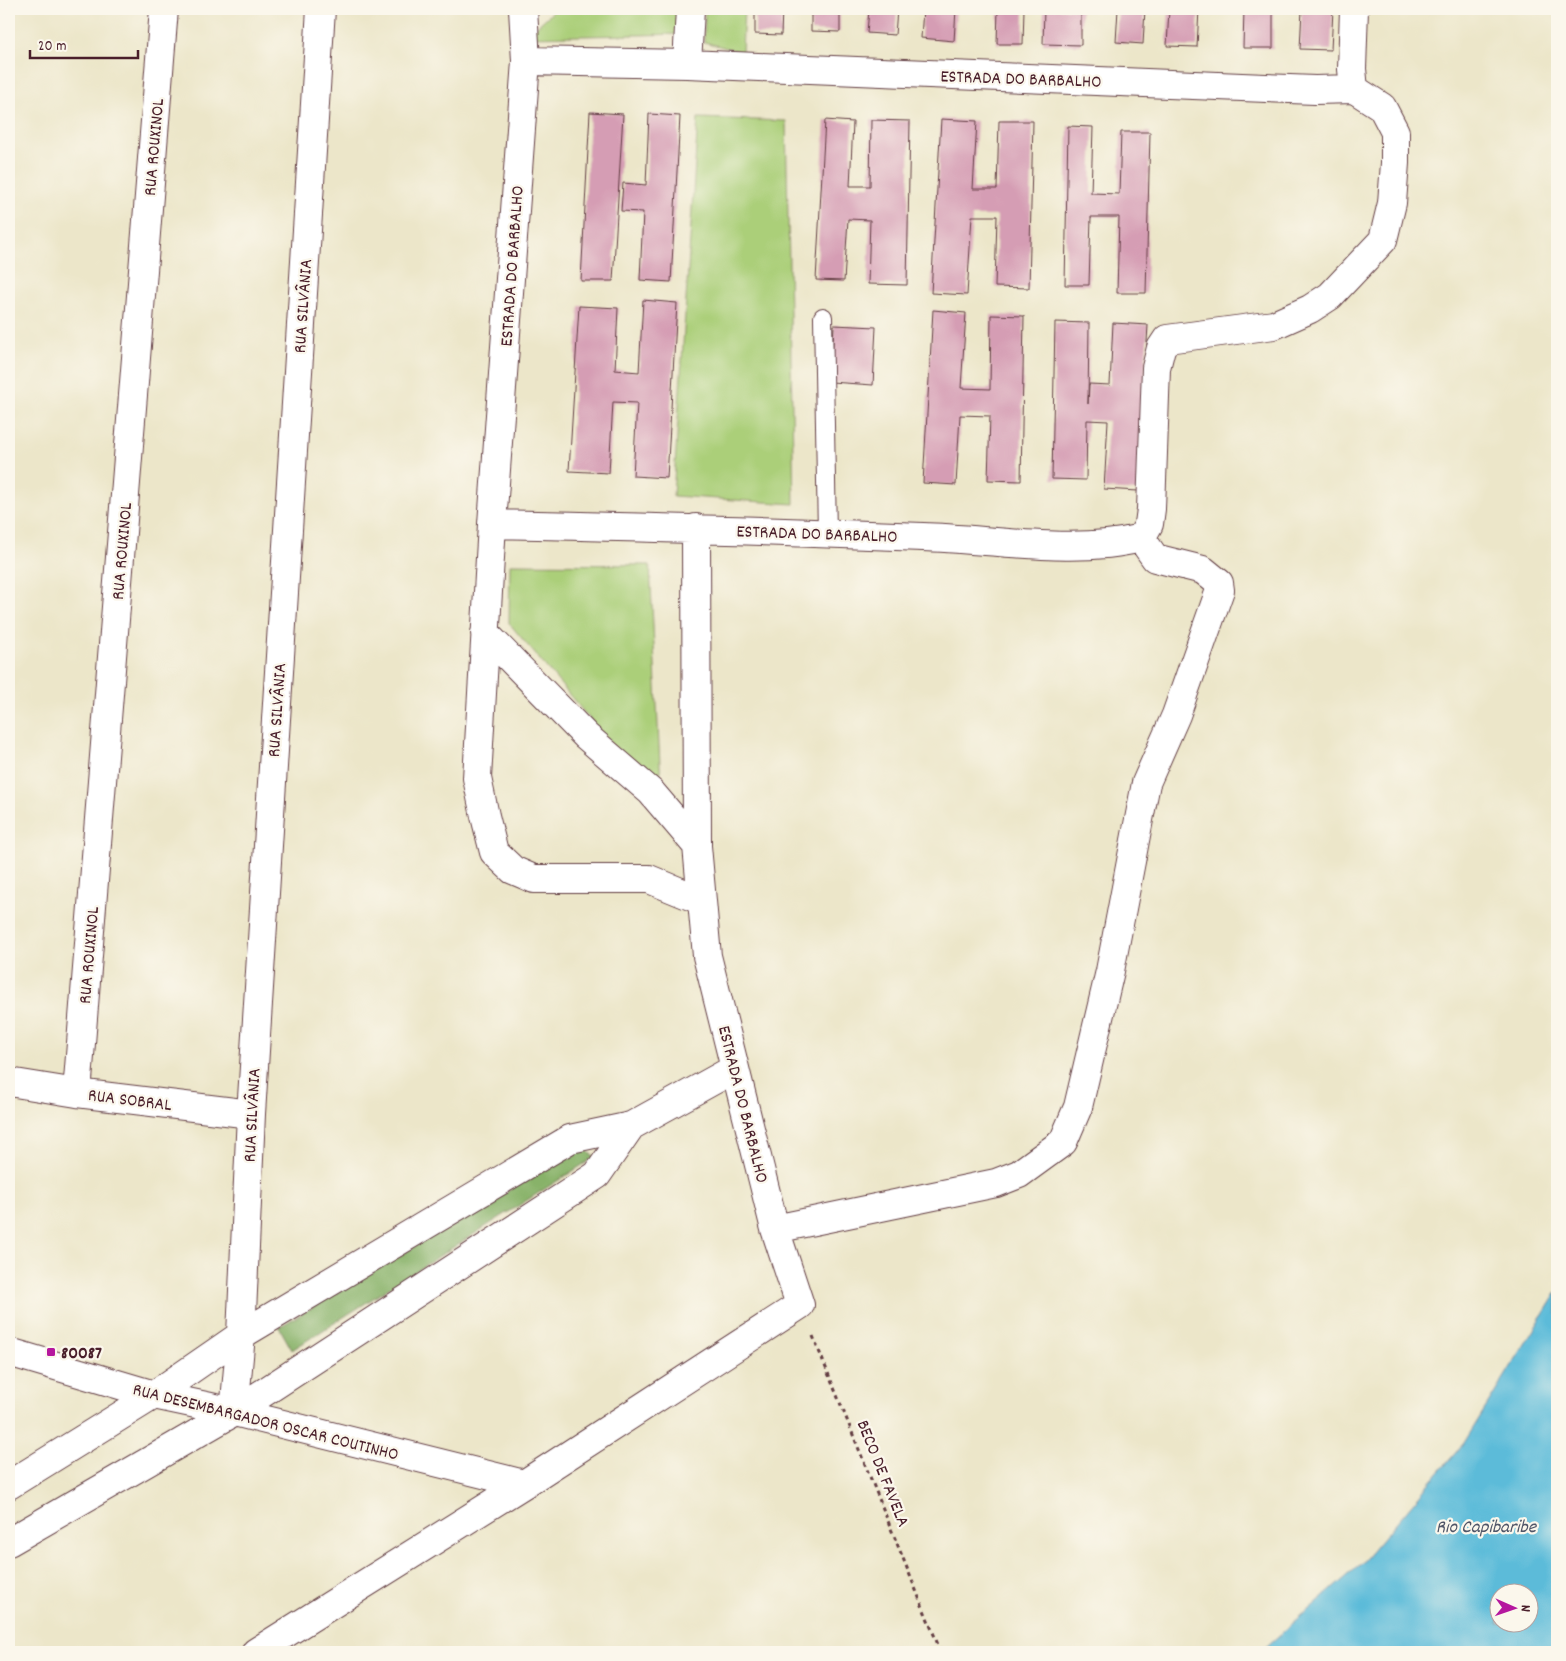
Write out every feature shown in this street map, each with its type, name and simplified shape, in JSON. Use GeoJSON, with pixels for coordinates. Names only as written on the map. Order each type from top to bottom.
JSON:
{"type":"FeatureCollection","features":[{"type":"Feature","properties":{"kind":"street","name":"RUA ROUXINOL"},"geometry":{"type":"LineString","coordinates":[[77,1093],[164,9]]}},
{"type":"Feature","properties":{"kind":"street","name":"RUA SILVÂNIA"},"geometry":{"type":"LineString","coordinates":[[234,1412],[241,1335],[251,1114],[321,9]]}},
{"type":"Feature","properties":{"kind":"street","name":"ESTRADA DO BARBALHO"},"geometry":{"type":"LineString","coordinates":[[523,9],[526,61],[492,524],[477,778],[494,852],[513,870],[534,879],[649,879],[700,900]]}},
{"type":"Feature","properties":{"kind":"street"},"geometry":{"type":"LineString","coordinates":[[688,64],[690,9]]}},
{"type":"Feature","properties":{"kind":"street"},"geometry":{"type":"LineString","coordinates":[[775,1229],[996,1183],[1019,1174],[1064,1142],[1078,1107],[1110,972],[1146,783],[1176,715],[1220,590],[1219,583],[1203,570],[1155,558],[1141,538],[1149,524],[1151,509],[1156,368],[1161,348],[1167,340],[1274,325],[1310,309],[1330,296],[1382,240],[1392,202],[1395,132],[1382,108],[1354,89],[1352,69],[1354,9]]}},
{"type":"Feature","properties":{"kind":"street","name":"ESTRADA DO BARBALHO"},"geometry":{"type":"LineString","coordinates":[[526,61],[688,64],[1315,90],[1354,89]]}},
{"type":"Feature","properties":{"kind":"street","name":"ESTRADA DO BARBALHO"},"geometry":{"type":"LineString","coordinates":[[492,524],[696,528],[925,537],[1032,544],[1121,543],[1141,538]]}},
{"type":"Feature","properties":{"kind":"street","name":"ESTRADA DO BARBALHO"},"geometry":{"type":"LineString","coordinates":[[696,528],[697,846],[700,900],[707,956],[775,1229],[800,1305]]}},
{"type":"Feature","properties":{"kind":"street"},"geometry":{"type":"LineString","coordinates":[[485,633],[586,736],[651,792],[697,846]]}},
{"type":"Feature","properties":{"kind":"street"},"geometry":{"type":"LineString","coordinates":[[9,1485],[154,1395],[241,1335],[570,1138],[631,1126],[734,1068]]}},
{"type":"Feature","properties":{"kind":"street","name":"RUA SOBRAL"},"geometry":{"type":"LineString","coordinates":[[9,1082],[77,1093],[251,1114]]}},
{"type":"Feature","properties":{"kind":"street"},"geometry":{"type":"LineString","coordinates":[[9,1542],[234,1412],[597,1175],[631,1126]]}},
{"type":"Feature","properties":{"kind":"street"},"geometry":{"type":"LineString","coordinates":[[256,1652],[524,1484],[800,1305]]}},
{"type":"Feature","properties":{"kind":"street","name":"RUA DESEMBARGADOR OSCAR COUTINHO"},"geometry":{"type":"LineString","coordinates":[[9,1352],[154,1395],[234,1412],[524,1484]]}},
{"type":"Feature","properties":{"kind":"lane"},"geometry":{"type":"LineString","coordinates":[[823,317],[827,534]]}},
{"type":"Feature","properties":{"kind":"path","name":"BECO DE FAVELA"},"geometry":{"type":"LineString","coordinates":[[800,1305],[941,1652]]}},
{"type":"Feature","properties":{"kind":"green space"},"geometry":{"type":"Polygon","coordinates":[[[556,9],[690,9],[690,34],[525,37],[556,9]]]}},
{"type":"Feature","properties":{"kind":"green space"},"geometry":{"type":"Polygon","coordinates":[[[705,9],[744,9],[742,52],[704,42],[705,9]]]}},
{"type":"Feature","properties":{"kind":"green space"},"geometry":{"type":"Polygon","coordinates":[[[698,118],[786,121],[794,504],[673,496],[698,118]]]}},
{"type":"Feature","properties":{"kind":"green space"},"geometry":{"type":"Polygon","coordinates":[[[510,564],[650,565],[662,805],[509,623],[510,564]]]}},
{"type":"Feature","properties":{"kind":"green space"},"geometry":{"type":"Polygon","coordinates":[[[582,1147],[595,1157],[292,1350],[279,1327],[582,1147]]]}},
{"type":"Feature","properties":{"kind":"water","name":"Rio Capibaribe"},"geometry":{"type":"Polygon","coordinates":[[[1557,1292],[1557,1652],[1260,1652],[1361,1564],[1464,1443],[1557,1292]]]}},
{"type":"Feature","properties":{"kind":"building"},"geometry":{"type":"Polygon","coordinates":[[[755,9],[782,9],[781,35],[755,34],[755,9]]]}},
{"type":"Feature","properties":{"kind":"building"},"geometry":{"type":"Polygon","coordinates":[[[811,9],[840,9],[840,32],[811,31],[811,9]]]}},
{"type":"Feature","properties":{"kind":"building"},"geometry":{"type":"Polygon","coordinates":[[[869,9],[897,9],[895,35],[867,33],[869,9]]]}},
{"type":"Feature","properties":{"kind":"building"},"geometry":{"type":"Polygon","coordinates":[[[923,9],[956,9],[954,41],[921,38],[923,9]]]}},
{"type":"Feature","properties":{"kind":"building"},"geometry":{"type":"Polygon","coordinates":[[[998,9],[1024,9],[1023,44],[997,44],[998,9]]]}},
{"type":"Feature","properties":{"kind":"building"},"geometry":{"type":"Polygon","coordinates":[[[1044,9],[1081,9],[1081,45],[1043,44],[1044,9]]]}},
{"type":"Feature","properties":{"kind":"building"},"geometry":{"type":"Polygon","coordinates":[[[1118,9],[1145,9],[1143,44],[1116,42],[1118,9]]]}},
{"type":"Feature","properties":{"kind":"building"},"geometry":{"type":"Polygon","coordinates":[[[1169,9],[1199,9],[1197,47],[1167,46],[1169,9]]]}},
{"type":"Feature","properties":{"kind":"building"},"geometry":{"type":"Polygon","coordinates":[[[1244,9],[1273,9],[1273,48],[1243,48],[1244,9]]]}},
{"type":"Feature","properties":{"kind":"building"},"geometry":{"type":"Polygon","coordinates":[[[1302,9],[1333,9],[1331,50],[1300,49],[1302,9]]]}},
{"type":"Feature","properties":{"kind":"building"},"geometry":{"type":"Polygon","coordinates":[[[590,112],[623,114],[613,281],[581,281],[590,112]]]}},
{"type":"Feature","properties":{"kind":"building"},"geometry":{"type":"Polygon","coordinates":[[[649,114],[680,116],[671,282],[640,280],[643,212],[621,211],[623,183],[646,185],[649,114]]]}},
{"type":"Feature","properties":{"kind":"building"},"geometry":{"type":"Polygon","coordinates":[[[941,119],[977,121],[973,189],[997,189],[999,121],[1033,121],[1029,288],[995,287],[997,216],[972,216],[967,295],[931,293],[941,119]]]}},
{"type":"Feature","properties":{"kind":"building"},"geometry":{"type":"Polygon","coordinates":[[[825,120],[853,122],[850,186],[870,186],[871,120],[910,121],[907,285],[868,284],[870,220],[848,219],[844,281],[816,280],[825,120]]]}},
{"type":"Feature","properties":{"kind":"building"},"geometry":{"type":"Polygon","coordinates":[[[1068,126],[1093,127],[1091,193],[1119,194],[1121,132],[1150,132],[1146,293],[1117,293],[1119,217],[1091,217],[1089,285],[1065,285],[1068,126]]]}},
{"type":"Feature","properties":{"kind":"building"},"geometry":{"type":"Polygon","coordinates":[[[643,300],[677,303],[667,478],[633,476],[637,403],[613,402],[609,473],[569,471],[579,306],[618,308],[615,370],[639,372],[643,300]]]}},
{"type":"Feature","properties":{"kind":"building"},"geometry":{"type":"Polygon","coordinates":[[[933,310],[966,313],[961,388],[990,389],[991,315],[1024,316],[1021,481],[988,480],[990,416],[960,415],[956,485],[923,483],[933,310]]]}},
{"type":"Feature","properties":{"kind":"building"},"geometry":{"type":"Polygon","coordinates":[[[1055,322],[1089,323],[1088,404],[1089,384],[1110,385],[1113,323],[1148,325],[1138,491],[1104,489],[1108,421],[1087,420],[1086,480],[1052,479],[1055,322]]]}},
{"type":"Feature","properties":{"kind":"building"},"geometry":{"type":"Polygon","coordinates":[[[834,325],[876,327],[873,385],[831,382],[834,325]]]}},
{"type":"Feature","properties":{"kind":"place","name":"80087"},"geometry":{"type":"Point","coordinates":[51,1352]}}]}
